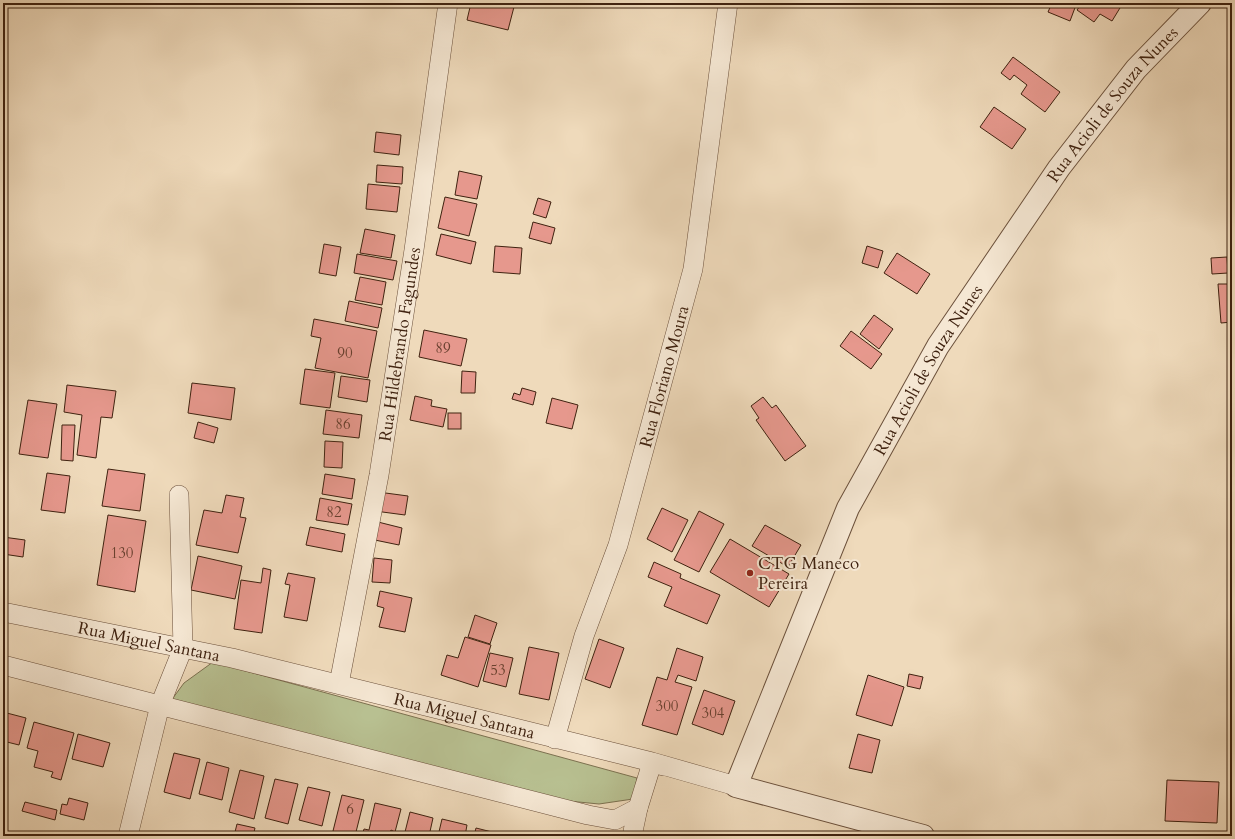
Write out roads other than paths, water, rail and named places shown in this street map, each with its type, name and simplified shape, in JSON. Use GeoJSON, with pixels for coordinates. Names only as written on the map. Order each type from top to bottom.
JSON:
{"type":"FeatureCollection","features":[{"type":"Feature","properties":{"kind":"street","name":"Rua Hildebrando Fagundes"},"geometry":{"type":"LineString","coordinates":[[338,684],[379,474],[414,250],[448,3]]}},
{"type":"Feature","properties":{"kind":"street","name":"Rua Floriano Moura"},"geometry":{"type":"LineString","coordinates":[[556,739],[584,636],[618,545],[693,269],[728,3]]}},
{"type":"Feature","properties":{"kind":"street","name":"Rua Acioli de Souza Nunes"},"geometry":{"type":"LineString","coordinates":[[733,785],[848,508],[938,346],[1059,168],[1078,143],[1136,69],[1200,3]]}},
{"type":"Feature","properties":{"kind":"street"},"geometry":{"type":"LineString","coordinates":[[128,836],[160,705],[183,648],[179,495]]}},
{"type":"Feature","properties":{"kind":"street","name":"Rua Miguel Santana"},"geometry":{"type":"LineString","coordinates":[[3,612],[232,658],[652,762],[923,836]]}},
{"type":"Feature","properties":{"kind":"street"},"geometry":{"type":"LineString","coordinates":[[3,665],[588,815],[615,820],[638,808]]}},
{"type":"Feature","properties":{"kind":"street"},"geometry":{"type":"LineString","coordinates":[[632,836],[638,808],[652,763],[733,785]]}},
{"type":"Feature","properties":{"kind":"place","name":"CTG Maneco Pereira"},"geometry":{"type":"Point","coordinates":[750,573]}}]}
